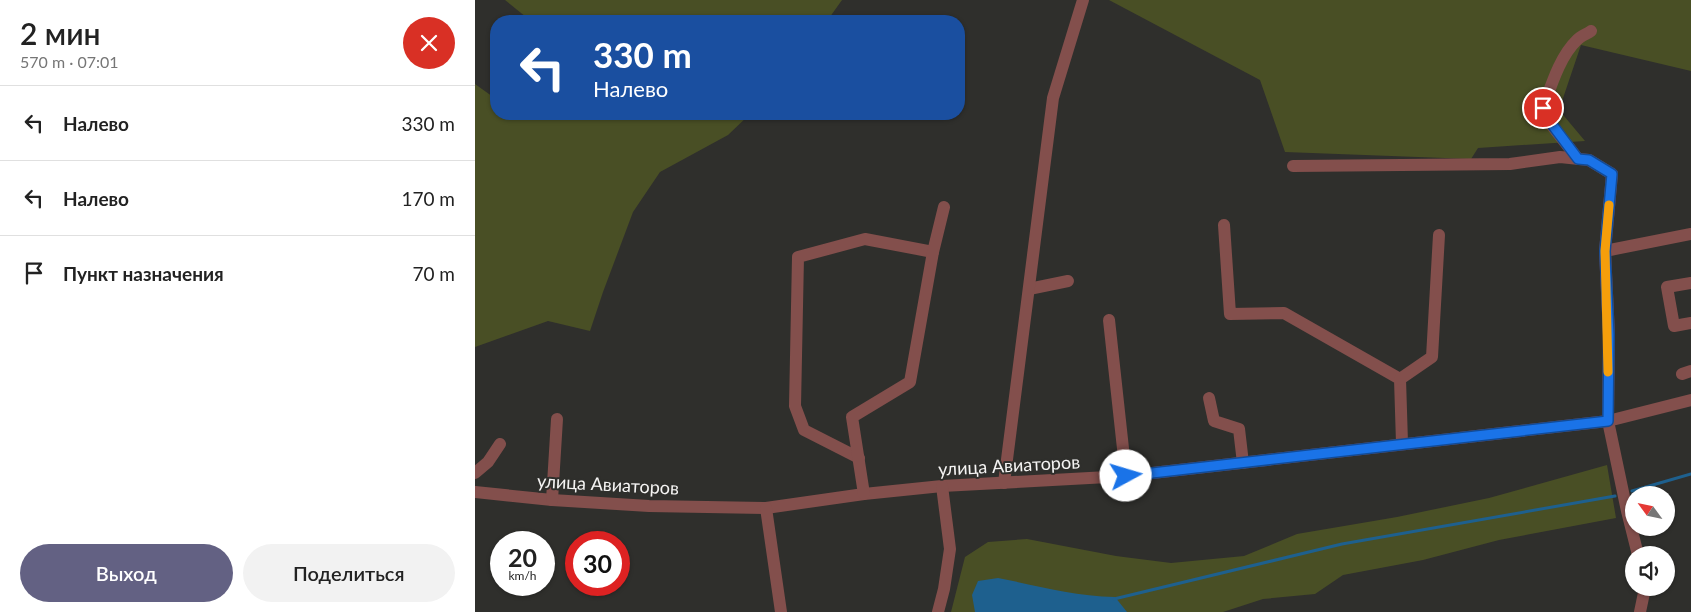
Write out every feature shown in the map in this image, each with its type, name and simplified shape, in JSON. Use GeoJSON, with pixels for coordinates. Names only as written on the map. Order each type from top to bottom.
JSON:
{"type":"FeatureCollection","features":[{"type":"Feature","properties":{"kind":"street"},"geometry":{"type":"LineString","coordinates":[[1004,483],[1053,98],[1083,0]]}},
{"type":"Feature","properties":{"kind":"street"},"geometry":{"type":"LineString","coordinates":[[1578,159],[1551,123],[1543,108],[1555,74],[1570,48],[1591,31]]}},
{"type":"Feature","properties":{"kind":"street"},"geometry":{"type":"LineString","coordinates":[[1293,166],[1510,164],[1561,157],[1589,160],[1612,174],[1605,251],[1609,335],[1608,421],[1636,546]]}},
{"type":"Feature","properties":{"kind":"street"},"geometry":{"type":"LineString","coordinates":[[864,494],[852,416],[910,382],[933,252],[944,208]]}},
{"type":"Feature","properties":{"kind":"street"},"geometry":{"type":"LineString","coordinates":[[1224,225],[1230,314],[1284,313],[1400,379]]}},
{"type":"Feature","properties":{"kind":"street"},"geometry":{"type":"LineString","coordinates":[[1605,251],[1691,234]]}},
{"type":"Feature","properties":{"kind":"street"},"geometry":{"type":"LineString","coordinates":[[1400,379],[1432,357],[1439,235]]}},
{"type":"Feature","properties":{"kind":"street"},"geometry":{"type":"LineString","coordinates":[[859,458],[804,430],[795,406],[798,257],[865,239],[933,252]]}},
{"type":"Feature","properties":{"kind":"street"},"geometry":{"type":"LineString","coordinates":[[1029,289],[1068,281]]}},
{"type":"Feature","properties":{"kind":"street"},"geometry":{"type":"LineString","coordinates":[[1691,283],[1667,287],[1674,326],[1691,323]]}},
{"type":"Feature","properties":{"kind":"street"},"geometry":{"type":"LineString","coordinates":[[1109,320],[1126,476]]}},
{"type":"Feature","properties":{"kind":"street"},"geometry":{"type":"LineString","coordinates":[[1400,379],[1402,444]]}},
{"type":"Feature","properties":{"kind":"street"},"geometry":{"type":"LineString","coordinates":[[1209,398],[1214,421],[1239,429],[1243,463]]}},
{"type":"Feature","properties":{"kind":"street","name":"улица Авиаторов"},"geometry":{"type":"LineString","coordinates":[[475,492],[552,500],[649,506],[766,508],[864,494],[943,486],[1126,476],[1608,421],[1691,400]]}},
{"type":"Feature","properties":{"kind":"street"},"geometry":{"type":"LineString","coordinates":[[552,500],[557,419]]}},
{"type":"Feature","properties":{"kind":"street"},"geometry":{"type":"LineString","coordinates":[[475,473],[488,462],[500,444]]}},
{"type":"Feature","properties":{"kind":"street"},"geometry":{"type":"LineString","coordinates":[[938,612],[944,589],[950,549],[943,486]]}},
{"type":"Feature","properties":{"kind":"street"},"geometry":{"type":"LineString","coordinates":[[766,508],[781,612]]}},
{"type":"Feature","properties":{"kind":"street"},"geometry":{"type":"LineString","coordinates":[[1640,612],[1643,596]]}},
{"type":"Feature","properties":{"kind":"green space"},"geometry":{"type":"Polygon","coordinates":[[[505,0],[842,0],[831,15],[524,15],[505,0]]]}},
{"type":"Feature","properties":{"kind":"green space"},"geometry":{"type":"Polygon","coordinates":[[[1109,0],[1691,0],[1691,71],[1581,45],[1559,110],[1585,141],[1478,148],[1471,159],[1285,152],[1260,80],[1109,0]]]}},
{"type":"Feature","properties":{"kind":"green space"},"geometry":{"type":"Polygon","coordinates":[[[475,84],[490,95],[490,120],[744,120],[728,135],[660,172],[633,212],[590,331],[548,321],[475,347],[475,84]]]}},
{"type":"Feature","properties":{"kind":"green space"},"geometry":{"type":"Polygon","coordinates":[[[1607,465],[1616,518],[1499,540],[1423,560],[1343,575],[1315,594],[1263,599],[1223,612],[951,612],[965,557],[988,542],[1027,539],[1116,556],[1171,563],[1244,556],[1297,534],[1397,517],[1489,498],[1607,465]]]}},
{"type":"Feature","properties":{"kind":"water"},"geometry":{"type":"Polygon","coordinates":[[[998,578],[1070,593],[1115,597],[1127,612],[975,612],[972,595],[978,581],[998,578]]]}},
{"type":"Feature","properties":{"kind":"waterway"},"geometry":{"type":"LineString","coordinates":[[1649,486],[1691,474]]}},
{"type":"Feature","properties":{"kind":"waterway"},"geometry":{"type":"LineString","coordinates":[[1114,599],[1342,544],[1615,496]]}},
{"type":"Feature","properties":{"kind":"slow traffic"},"geometry":{"type":"LineString","coordinates":[[1608,372],[1609,335],[1605,251],[1609,205]]}},
{"type":"Feature","properties":{"kind":"route"},"geometry":{"type":"LineString","coordinates":[[1126,476],[1608,421],[1609,335],[1605,251],[1612,174],[1589,160],[1578,159],[1551,123],[1543,108]]}}]}
